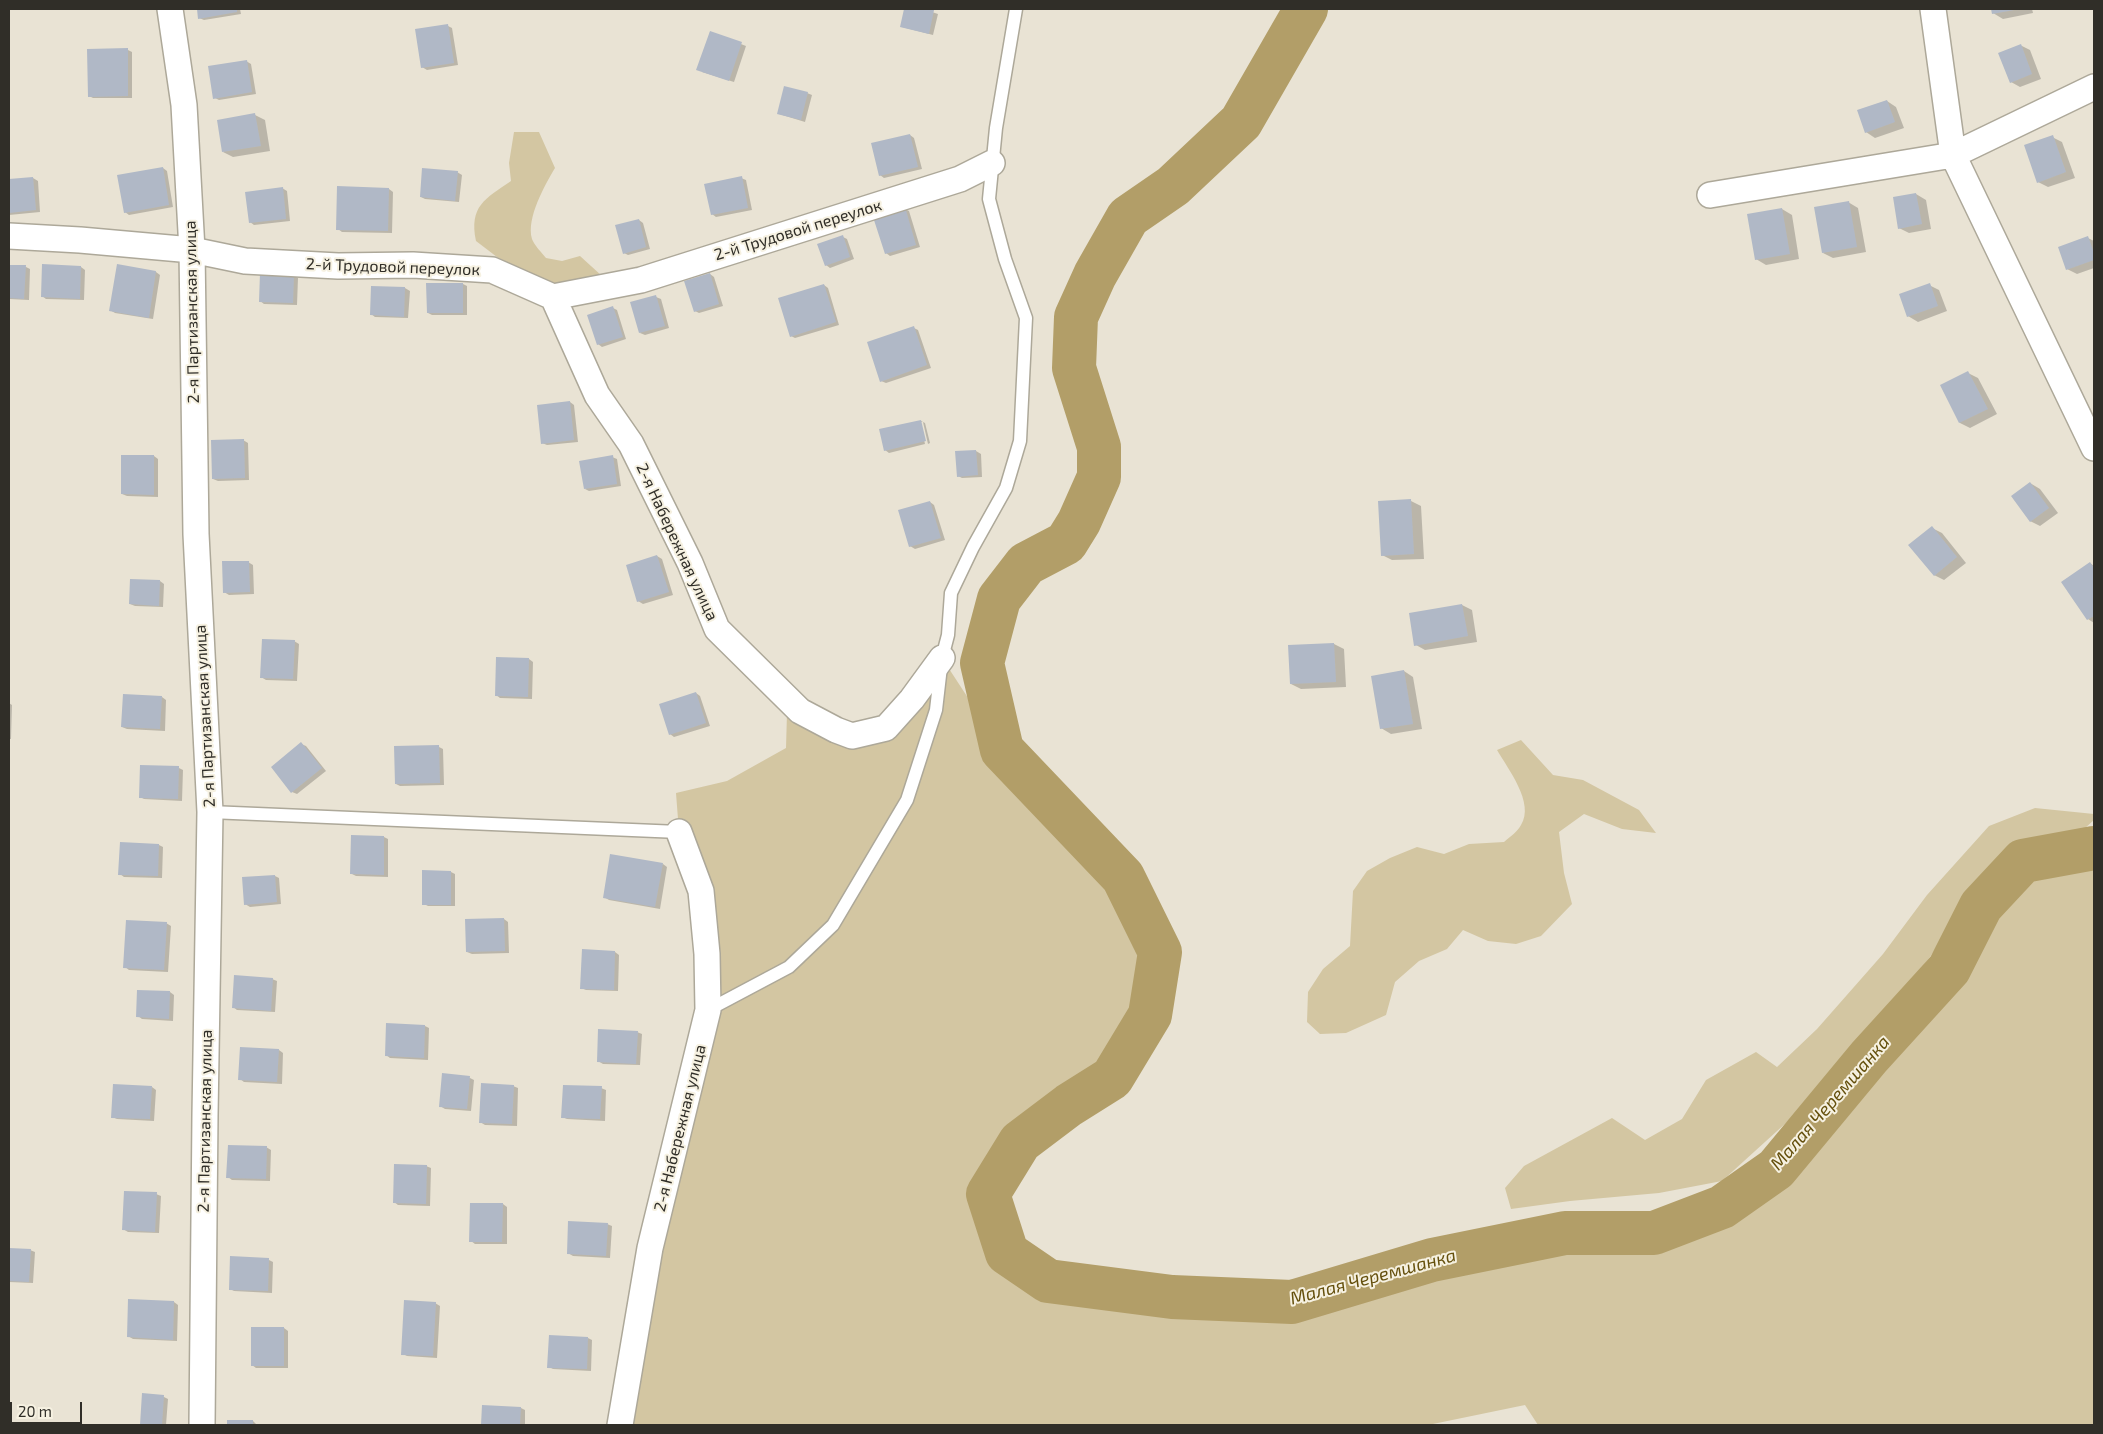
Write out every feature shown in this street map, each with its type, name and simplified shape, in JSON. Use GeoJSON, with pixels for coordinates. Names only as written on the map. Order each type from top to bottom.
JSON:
{"type":"FeatureCollection","features":[{"type":"Feature","properties":{"kind":"street","name":"2-я Партизанская улица"},"geometry":{"type":"LineString","coordinates":[[170,9],[184,104],[192,250],[196,534],[210,812],[204,1125],[202,1425]]}},
{"type":"Feature","properties":{"kind":"street"},"geometry":{"type":"LineString","coordinates":[[1933,9],[1953,155],[2094,448]]}},
{"type":"Feature","properties":{"kind":"street"},"geometry":{"type":"LineString","coordinates":[[1710,195],[1953,155],[2094,87]]}},
{"type":"Feature","properties":{"kind":"street","name":"2-й Трудовой переулок"},"geometry":{"type":"LineString","coordinates":[[9,236],[192,250],[254,261],[338,266],[412,265],[492,270],[553,297],[641,280],[960,179],[992,164]]}},
{"type":"Feature","properties":{"kind":"street","name":"2-я Набережная улица"},"geometry":{"type":"LineString","coordinates":[[553,297],[597,395],[631,444],[690,563],[717,629],[800,711],[836,730],[852,736],[886,728],[912,699],[942,658]]}},
{"type":"Feature","properties":{"kind":"street","name":"2-я Набережная улица"},"geometry":{"type":"LineString","coordinates":[[620,1425],[650,1248],[708,1010],[701,891],[679,832]]}},
{"type":"Feature","properties":{"kind":"lane"},"geometry":{"type":"LineString","coordinates":[[708,1010],[789,966],[833,925],[907,800],[936,710],[942,658],[948,635],[952,593],[973,547],[1006,488],[1020,441],[1026,318],[1005,259],[989,199],[996,128],[1016,9]]}},
{"type":"Feature","properties":{"kind":"lane"},"geometry":{"type":"LineString","coordinates":[[210,812],[679,832]]}},
{"type":"Feature","properties":{"kind":"shaded area"},"geometry":{"type":"Polygon","coordinates":[[[514,132],[539,132],[555,168],[534,212],[531,231],[534,244],[546,258],[562,261],[580,256],[602,276],[549,285],[497,257],[476,241],[474,229],[477,211],[487,199],[511,181],[509,163],[514,132]]]}},
{"type":"Feature","properties":{"kind":"shaded area"},"geometry":{"type":"Polygon","coordinates":[[[942,658],[1002,750],[1123,877],[1160,952],[1150,1015],[1112,1078],[1069,1105],[1007,1162],[988,1194],[1007,1252],[1048,1281],[1172,1297],[1292,1302],[1432,1260],[1565,1233],[1654,1233],[1722,1207],[1776,1169],[1869,1057],[1949,969],[1981,906],[2023,861],[2094,848],[2094,1425],[1538,1425],[1525,1405],[1428,1425],[620,1425],[708,1010],[679,832],[676,793],[727,781],[786,748],[787,713],[885,728],[942,658]]]}},
{"type":"Feature","properties":{"kind":"shaded area"},"geometry":{"type":"Polygon","coordinates":[[[1521,740],[1553,775],[1583,780],[1639,810],[1656,833],[1622,829],[1584,814],[1559,832],[1564,873],[1572,904],[1541,936],[1516,944],[1488,941],[1463,930],[1447,949],[1419,961],[1395,982],[1386,1015],[1346,1033],[1320,1034],[1307,1022],[1308,992],[1323,969],[1350,946],[1353,891],[1367,871],[1390,858],[1417,847],[1444,854],[1469,844],[1504,842],[1514,834],[1521,825],[1525,807],[1518,786],[1497,750],[1521,740]]]}},
{"type":"Feature","properties":{"kind":"shaded area"},"geometry":{"type":"Polygon","coordinates":[[[2035,808],[2094,814],[2094,820],[2075,837],[2009,852],[1966,900],[1930,957],[1867,1036],[1798,1112],[1722,1181],[1659,1193],[1570,1201],[1511,1209],[1505,1188],[1524,1166],[1612,1118],[1645,1140],[1682,1119],[1706,1080],[1756,1052],[1777,1067],[1817,1029],[1883,954],[1927,895],[1989,826],[2035,808]]]}},
{"type":"Feature","properties":{"kind":"building"},"geometry":{"type":"Polygon","coordinates":[[[197,9],[237,9],[237,12],[198,19],[197,9]]]}},
{"type":"Feature","properties":{"kind":"building"},"geometry":{"type":"Polygon","coordinates":[[[904,9],[934,10],[929,34],[900,27],[904,9]]]}},
{"type":"Feature","properties":{"kind":"building"},"geometry":{"type":"Polygon","coordinates":[[[1991,9],[2014,9],[2014,10],[1992,14],[1991,9]]]}},
{"type":"Feature","properties":{"kind":"building"},"geometry":{"type":"Polygon","coordinates":[[[448,24],[454,63],[421,68],[415,29],[448,24]]]}},
{"type":"Feature","properties":{"kind":"building"},"geometry":{"type":"Polygon","coordinates":[[[710,31],[742,42],[729,81],[696,70],[710,31]]]}},
{"type":"Feature","properties":{"kind":"building"},"geometry":{"type":"Polygon","coordinates":[[[2021,44],[2032,74],[2010,83],[1998,53],[2021,44]]]}},
{"type":"Feature","properties":{"kind":"building"},"geometry":{"type":"Polygon","coordinates":[[[128,48],[128,96],[88,97],[87,49],[128,48]]]}},
{"type":"Feature","properties":{"kind":"building"},"geometry":{"type":"Polygon","coordinates":[[[247,60],[252,92],[213,99],[208,66],[247,60]]]}},
{"type":"Feature","properties":{"kind":"building"},"geometry":{"type":"Polygon","coordinates":[[[784,86],[808,92],[801,120],[777,114],[784,86]]]}},
{"type":"Feature","properties":{"kind":"building"},"geometry":{"type":"Polygon","coordinates":[[[1887,100],[1895,122],[1865,133],[1857,110],[1887,100]]]}},
{"type":"Feature","properties":{"kind":"building"},"geometry":{"type":"Polygon","coordinates":[[[255,113],[261,146],[222,152],[217,120],[255,113]]]}},
{"type":"Feature","properties":{"kind":"building"},"geometry":{"type":"Polygon","coordinates":[[[910,134],[918,167],[879,176],[871,143],[910,134]]]}},
{"type":"Feature","properties":{"kind":"building"},"geometry":{"type":"Polygon","coordinates":[[[2053,135],[2066,172],[2037,183],[2024,145],[2053,135]]]}},
{"type":"Feature","properties":{"kind":"building"},"geometry":{"type":"Polygon","coordinates":[[[163,167],[169,205],[124,213],[117,175],[163,167]]]}},
{"type":"Feature","properties":{"kind":"building"},"geometry":{"type":"Polygon","coordinates":[[[422,168],[458,171],[455,201],[420,197],[422,168]]]}},
{"type":"Feature","properties":{"kind":"building"},"geometry":{"type":"Polygon","coordinates":[[[742,176],[748,208],[711,215],[704,184],[742,176]]]}},
{"type":"Feature","properties":{"kind":"building"},"geometry":{"type":"Polygon","coordinates":[[[33,177],[36,210],[9,213],[9,179],[33,177]]]}},
{"type":"Feature","properties":{"kind":"building"},"geometry":{"type":"Polygon","coordinates":[[[337,186],[389,188],[388,231],[336,230],[337,186]]]}},
{"type":"Feature","properties":{"kind":"building"},"geometry":{"type":"Polygon","coordinates":[[[283,187],[286,219],[249,223],[245,192],[283,187]]]}},
{"type":"Feature","properties":{"kind":"building"},"geometry":{"type":"Polygon","coordinates":[[[1916,193],[1922,224],[1898,229],[1893,197],[1916,193]]]}},
{"type":"Feature","properties":{"kind":"building"},"geometry":{"type":"Polygon","coordinates":[[[1849,201],[1857,247],[1822,253],[1814,207],[1849,201]]]}},
{"type":"Feature","properties":{"kind":"building"},"geometry":{"type":"Polygon","coordinates":[[[905,207],[916,245],[885,254],[873,217],[905,207]]]}},
{"type":"Feature","properties":{"kind":"building"},"geometry":{"type":"Polygon","coordinates":[[[1782,208],[1790,254],[1755,260],[1747,214],[1782,208]]]}},
{"type":"Feature","properties":{"kind":"building"},"geometry":{"type":"Polygon","coordinates":[[[639,219],[646,247],[623,254],[615,225],[639,219]]]}},
{"type":"Feature","properties":{"kind":"building"},"geometry":{"type":"Polygon","coordinates":[[[843,235],[850,257],[825,266],[817,244],[843,235]]]}},
{"type":"Feature","properties":{"kind":"building"},"geometry":{"type":"Polygon","coordinates":[[[2088,236],[2094,253],[2094,260],[2066,270],[2058,247],[2088,236]]]}},
{"type":"Feature","properties":{"kind":"building"},"geometry":{"type":"Polygon","coordinates":[[[42,264],[81,266],[80,299],[41,297],[42,264]]]}},
{"type":"Feature","properties":{"kind":"building"},"geometry":{"type":"Polygon","coordinates":[[[117,264],[156,271],[149,318],[109,311],[117,264]]]}},
{"type":"Feature","properties":{"kind":"building"},"geometry":{"type":"Polygon","coordinates":[[[9,265],[26,265],[24,299],[9,298],[9,265]]]}},
{"type":"Feature","properties":{"kind":"building"},"geometry":{"type":"Polygon","coordinates":[[[260,273],[294,275],[293,303],[259,302],[260,273]]]}},
{"type":"Feature","properties":{"kind":"building"},"geometry":{"type":"Polygon","coordinates":[[[710,273],[719,304],[694,312],[684,281],[710,273]]]}},
{"type":"Feature","properties":{"kind":"building"},"geometry":{"type":"Polygon","coordinates":[[[426,283],[463,283],[463,313],[427,313],[426,283]]]}},
{"type":"Feature","properties":{"kind":"building"},"geometry":{"type":"Polygon","coordinates":[[[1930,283],[1938,306],[1907,317],[1899,294],[1930,283]]]}},
{"type":"Feature","properties":{"kind":"building"},"geometry":{"type":"Polygon","coordinates":[[[824,284],[836,322],[790,337],[778,298],[824,284]]]}},
{"type":"Feature","properties":{"kind":"building"},"geometry":{"type":"Polygon","coordinates":[[[371,286],[405,287],[404,317],[370,315],[371,286]]]}},
{"type":"Feature","properties":{"kind":"building"},"geometry":{"type":"Polygon","coordinates":[[[656,295],[665,326],[639,333],[630,302],[656,295]]]}},
{"type":"Feature","properties":{"kind":"building"},"geometry":{"type":"Polygon","coordinates":[[[613,306],[623,337],[597,345],[587,315],[613,306]]]}},
{"type":"Feature","properties":{"kind":"building"},"geometry":{"type":"Polygon","coordinates":[[[914,326],[927,365],[880,382],[867,342],[914,326]]]}},
{"type":"Feature","properties":{"kind":"building"},"geometry":{"type":"Polygon","coordinates":[[[1968,371],[1988,409],[1959,423],[1940,385],[1968,371]]]}},
{"type":"Feature","properties":{"kind":"building"},"geometry":{"type":"Polygon","coordinates":[[[570,401],[574,440],[541,444],[537,405],[570,401]]]}},
{"type":"Feature","properties":{"kind":"building"},"geometry":{"type":"Polygon","coordinates":[[[921,420],[926,441],[884,451],[879,429],[921,420]]]}},
{"type":"Feature","properties":{"kind":"building"},"geometry":{"type":"Polygon","coordinates":[[[244,439],[245,478],[212,479],[211,440],[244,439]]]}},
{"type":"Feature","properties":{"kind":"building"},"geometry":{"type":"Polygon","coordinates":[[[976,450],[978,475],[957,477],[955,451],[976,450]]]}},
{"type":"Feature","properties":{"kind":"building"},"geometry":{"type":"Polygon","coordinates":[[[121,455],[154,455],[154,495],[121,494],[121,455]]]}},
{"type":"Feature","properties":{"kind":"building"},"geometry":{"type":"Polygon","coordinates":[[[613,455],[617,484],[584,489],[579,461],[613,455]]]}},
{"type":"Feature","properties":{"kind":"building"},"geometry":{"type":"Polygon","coordinates":[[[2030,482],[2049,508],[2030,522],[2011,496],[2030,482]]]}},
{"type":"Feature","properties":{"kind":"building"},"geometry":{"type":"Polygon","coordinates":[[[1411,499],[1414,554],[1381,556],[1378,501],[1411,499]]]}},
{"type":"Feature","properties":{"kind":"building"},"geometry":{"type":"Polygon","coordinates":[[[930,501],[941,538],[909,547],[898,510],[930,501]]]}},
{"type":"Feature","properties":{"kind":"building"},"geometry":{"type":"Polygon","coordinates":[[[1932,526],[1957,557],[1934,576],[1908,545],[1932,526]]]}},
{"type":"Feature","properties":{"kind":"building"},"geometry":{"type":"Polygon","coordinates":[[[657,555],[669,592],[637,602],[626,565],[657,555]]]}},
{"type":"Feature","properties":{"kind":"building"},"geometry":{"type":"Polygon","coordinates":[[[222,561],[249,561],[250,592],[223,593],[222,561]]]}},
{"type":"Feature","properties":{"kind":"building"},"geometry":{"type":"Polygon","coordinates":[[[2090,562],[2094,568],[2094,616],[2087,620],[2061,582],[2090,562]]]}},
{"type":"Feature","properties":{"kind":"building"},"geometry":{"type":"Polygon","coordinates":[[[130,579],[160,580],[159,606],[129,604],[130,579]]]}},
{"type":"Feature","properties":{"kind":"building"},"geometry":{"type":"Polygon","coordinates":[[[1462,604],[1468,636],[1414,646],[1409,613],[1462,604]]]}},
{"type":"Feature","properties":{"kind":"building"},"geometry":{"type":"Polygon","coordinates":[[[262,639],[295,640],[293,679],[260,678],[262,639]]]}},
{"type":"Feature","properties":{"kind":"building"},"geometry":{"type":"Polygon","coordinates":[[[1334,643],[1336,682],[1290,684],[1288,645],[1334,643]]]}},
{"type":"Feature","properties":{"kind":"building"},"geometry":{"type":"Polygon","coordinates":[[[496,657],[529,658],[528,697],[495,696],[496,657]]]}},
{"type":"Feature","properties":{"kind":"building"},"geometry":{"type":"Polygon","coordinates":[[[1404,670],[1413,724],[1380,729],[1371,676],[1404,670]]]}},
{"type":"Feature","properties":{"kind":"building"},"geometry":{"type":"Polygon","coordinates":[[[696,692],[706,723],[669,735],[659,704],[696,692]]]}},
{"type":"Feature","properties":{"kind":"building"},"geometry":{"type":"Polygon","coordinates":[[[123,694],[162,696],[160,729],[121,727],[123,694]]]}},
{"type":"Feature","properties":{"kind":"building"},"geometry":{"type":"Polygon","coordinates":[[[301,742],[322,768],[291,793],[271,767],[301,742]]]}},
{"type":"Feature","properties":{"kind":"building"},"geometry":{"type":"Polygon","coordinates":[[[439,745],[440,783],[395,784],[394,746],[439,745]]]}},
{"type":"Feature","properties":{"kind":"building"},"geometry":{"type":"Polygon","coordinates":[[[140,765],[179,766],[178,799],[139,798],[140,765]]]}},
{"type":"Feature","properties":{"kind":"building"},"geometry":{"type":"Polygon","coordinates":[[[351,835],[384,836],[384,875],[350,874],[351,835]]]}},
{"type":"Feature","properties":{"kind":"building"},"geometry":{"type":"Polygon","coordinates":[[[120,842],[159,844],[158,876],[118,875],[120,842]]]}},
{"type":"Feature","properties":{"kind":"building"},"geometry":{"type":"Polygon","coordinates":[[[610,854],[663,863],[655,907],[603,898],[610,854]]]}},
{"type":"Feature","properties":{"kind":"building"},"geometry":{"type":"Polygon","coordinates":[[[422,870],[451,871],[451,905],[422,905],[422,870]]]}},
{"type":"Feature","properties":{"kind":"building"},"geometry":{"type":"Polygon","coordinates":[[[275,875],[277,902],[244,905],[242,877],[275,875]]]}},
{"type":"Feature","properties":{"kind":"building"},"geometry":{"type":"Polygon","coordinates":[[[504,918],[505,951],[466,952],[465,919],[504,918]]]}},
{"type":"Feature","properties":{"kind":"building"},"geometry":{"type":"Polygon","coordinates":[[[126,920],[167,922],[164,970],[123,968],[126,920]]]}},
{"type":"Feature","properties":{"kind":"building"},"geometry":{"type":"Polygon","coordinates":[[[582,949],[615,951],[614,990],[580,989],[582,949]]]}},
{"type":"Feature","properties":{"kind":"building"},"geometry":{"type":"Polygon","coordinates":[[[234,975],[273,978],[271,1011],[232,1008],[234,975]]]}},
{"type":"Feature","properties":{"kind":"building"},"geometry":{"type":"Polygon","coordinates":[[[137,990],[170,991],[169,1019],[136,1017],[137,990]]]}},
{"type":"Feature","properties":{"kind":"building"},"geometry":{"type":"Polygon","coordinates":[[[386,1023],[425,1025],[424,1058],[385,1056],[386,1023]]]}},
{"type":"Feature","properties":{"kind":"building"},"geometry":{"type":"Polygon","coordinates":[[[598,1029],[638,1031],[636,1064],[597,1062],[598,1029]]]}},
{"type":"Feature","properties":{"kind":"building"},"geometry":{"type":"Polygon","coordinates":[[[240,1047],[279,1049],[277,1082],[238,1080],[240,1047]]]}},
{"type":"Feature","properties":{"kind":"building"},"geometry":{"type":"Polygon","coordinates":[[[442,1073],[470,1076],[467,1109],[439,1107],[442,1073]]]}},
{"type":"Feature","properties":{"kind":"building"},"geometry":{"type":"Polygon","coordinates":[[[481,1083],[514,1085],[512,1124],[479,1123],[481,1083]]]}},
{"type":"Feature","properties":{"kind":"building"},"geometry":{"type":"Polygon","coordinates":[[[113,1084],[152,1086],[150,1119],[111,1118],[113,1084]]]}},
{"type":"Feature","properties":{"kind":"building"},"geometry":{"type":"Polygon","coordinates":[[[563,1085],[602,1086],[600,1119],[561,1118],[563,1085]]]}},
{"type":"Feature","properties":{"kind":"building"},"geometry":{"type":"Polygon","coordinates":[[[228,1145],[267,1146],[266,1179],[226,1178],[228,1145]]]}},
{"type":"Feature","properties":{"kind":"building"},"geometry":{"type":"Polygon","coordinates":[[[394,1164],[427,1165],[426,1204],[393,1203],[394,1164]]]}},
{"type":"Feature","properties":{"kind":"building"},"geometry":{"type":"Polygon","coordinates":[[[124,1191],[157,1192],[155,1232],[122,1230],[124,1191]]]}},
{"type":"Feature","properties":{"kind":"building"},"geometry":{"type":"Polygon","coordinates":[[[470,1203],[503,1203],[502,1242],[469,1242],[470,1203]]]}},
{"type":"Feature","properties":{"kind":"building"},"geometry":{"type":"Polygon","coordinates":[[[568,1221],[608,1223],[606,1256],[567,1254],[568,1221]]]}},
{"type":"Feature","properties":{"kind":"building"},"geometry":{"type":"Polygon","coordinates":[[[9,1248],[31,1249],[29,1282],[9,1281],[9,1248]]]}},
{"type":"Feature","properties":{"kind":"building"},"geometry":{"type":"Polygon","coordinates":[[[230,1256],[269,1258],[268,1291],[229,1290],[230,1256]]]}},
{"type":"Feature","properties":{"kind":"building"},"geometry":{"type":"Polygon","coordinates":[[[128,1299],[174,1301],[173,1340],[127,1337],[128,1299]]]}},
{"type":"Feature","properties":{"kind":"building"},"geometry":{"type":"Polygon","coordinates":[[[404,1300],[436,1302],[433,1356],[401,1355],[404,1300]]]}},
{"type":"Feature","properties":{"kind":"building"},"geometry":{"type":"Polygon","coordinates":[[[251,1327],[284,1327],[284,1366],[251,1366],[251,1327]]]}},
{"type":"Feature","properties":{"kind":"building"},"geometry":{"type":"Polygon","coordinates":[[[549,1335],[588,1337],[587,1369],[547,1368],[549,1335]]]}},
{"type":"Feature","properties":{"kind":"building"},"geometry":{"type":"Polygon","coordinates":[[[142,1393],[164,1395],[162,1425],[140,1425],[142,1393]]]}},
{"type":"Feature","properties":{"kind":"building"},"geometry":{"type":"Polygon","coordinates":[[[482,1405],[521,1407],[520,1425],[481,1425],[482,1405]]]}},
{"type":"Feature","properties":{"kind":"building"},"geometry":{"type":"Polygon","coordinates":[[[227,1420],[253,1420],[253,1425],[227,1425],[227,1420]]]}},
{"type":"Feature","properties":{"kind":"waterway","name":"Малая Черемшанка"},"geometry":{"type":"LineString","coordinates":[[1306,9],[1241,122],[1173,186],[1128,217],[1095,275],[1076,317],[1074,368],[1099,447],[1099,477],[1079,522],[1066,543],[1026,564],[999,599],[982,663],[1002,750],[1123,877],[1160,952],[1150,1015],[1112,1078],[1069,1105],[1020,1142],[988,1194],[1007,1253],[1048,1281],[1172,1297],[1292,1302],[1432,1260],[1565,1233],[1654,1233],[1722,1207],[1776,1169],[1869,1057],[1949,969],[1981,906],[2023,861],[2094,848]]}}]}
